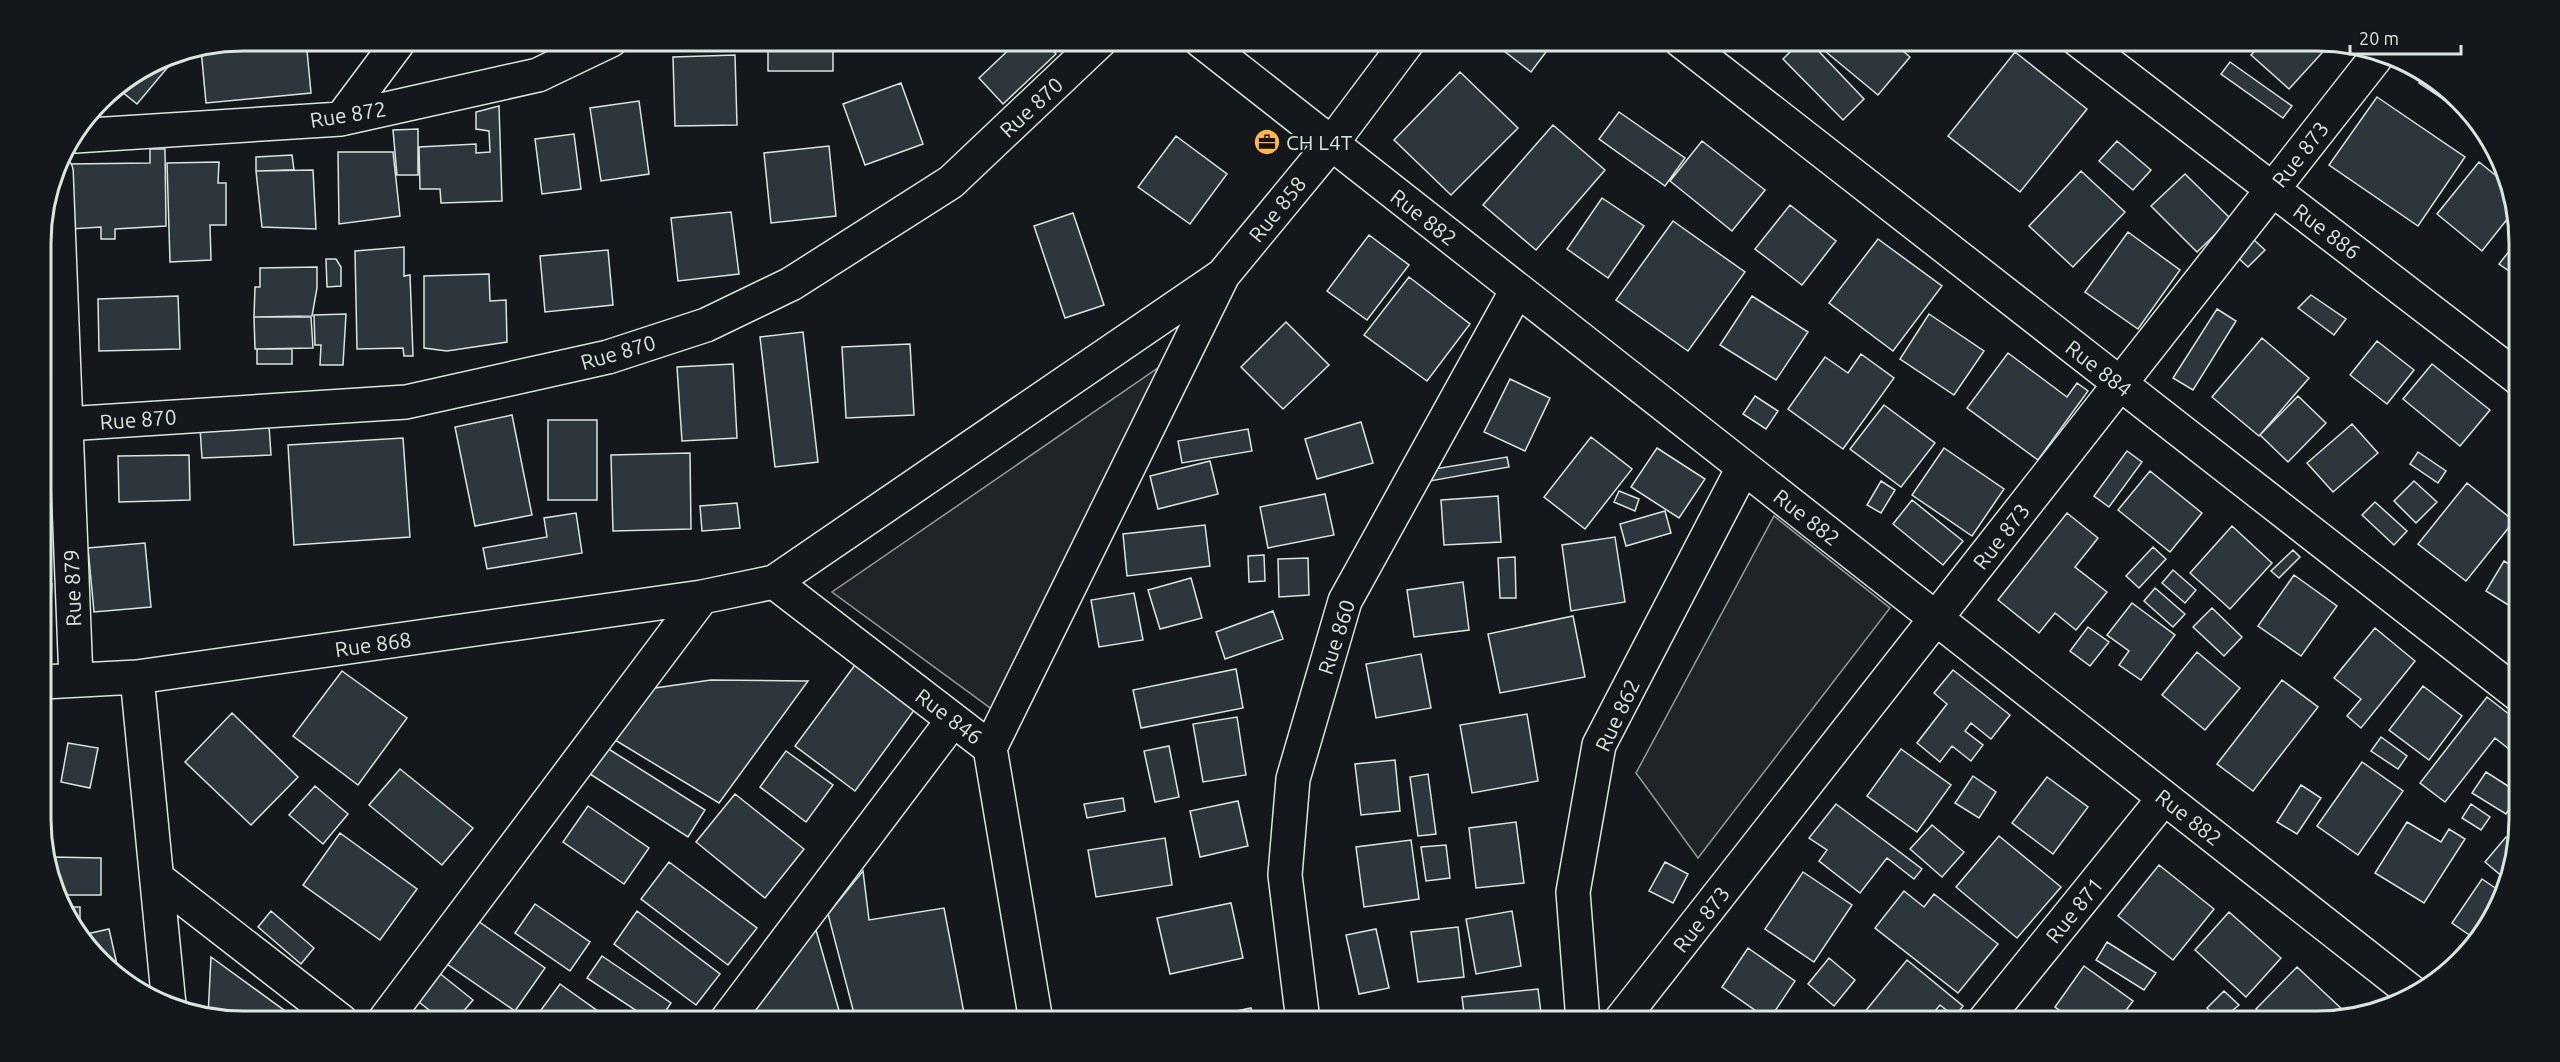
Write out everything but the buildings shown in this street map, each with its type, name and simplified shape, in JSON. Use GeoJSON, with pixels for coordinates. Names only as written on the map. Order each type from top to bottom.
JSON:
{"type":"FeatureCollection","features":[{"type":"Feature","properties":{"kind":"street"},"geometry":{"type":"LineString","coordinates":[[341,119],[392,51]]}},
{"type":"Feature","properties":{"kind":"street","name":"Rue 872"},"geometry":{"type":"LineString","coordinates":[[83,135],[341,119],[538,75],[589,51]]}},
{"type":"Feature","properties":{"kind":"street","name":"Rue 870"},"geometry":{"type":"LineString","coordinates":[[54,423],[406,402],[608,357],[706,325],[791,284],[951,182],[1089,51]]}},
{"type":"Feature","properties":{"kind":"street","name":"Rue 882"},"geometry":{"type":"LineString","coordinates":[[1214,51],[2406,988]]}},
{"type":"Feature","properties":{"kind":"street","name":"Rue 858"},"geometry":{"type":"LineString","coordinates":[[1223,275],[1330,144],[1401,51]]}},
{"type":"Feature","properties":{"kind":"street","name":"Rue 884"},"geometry":{"type":"LineString","coordinates":[[1694,51],[2509,687]]}},
{"type":"Feature","properties":{"kind":"street","name":"Rue 886"},"geometry":{"type":"LineString","coordinates":[[2092,51],[2509,371]]}},
{"type":"Feature","properties":{"kind":"street","name":"Rue 873"},"geometry":{"type":"LineString","coordinates":[[1628,1011],[2373,60]]}},
{"type":"Feature","properties":{"kind":"street","name":"Rue 879"},"geometry":{"type":"LineString","coordinates":[[56,204],[54,423],[76,680]]}},
{"type":"Feature","properties":{"kind":"street"},"geometry":{"type":"LineString","coordinates":[[392,1011],[702,597],[774,582],[1223,275]]}},
{"type":"Feature","properties":{"kind":"street"},"geometry":{"type":"LineString","coordinates":[[990,748],[1223,275]]}},
{"type":"Feature","properties":{"kind":"street","name":"Rue 860"},"geometry":{"type":"LineString","coordinates":[[1302,1011],[1285,874],[1293,779],[1345,601],[1517,290]]}},
{"type":"Feature","properties":{"kind":"street","name":"Rue 862"},"geometry":{"type":"LineString","coordinates":[[1582,1011],[1573,892],[1599,745],[1743,468]]}},
{"type":"Feature","properties":{"kind":"street","name":"Rue 846"},"geometry":{"type":"LineString","coordinates":[[774,582],[990,748],[1034,1011]]}},
{"type":"Feature","properties":{"kind":"street","name":"Rue 868"},"geometry":{"type":"LineString","coordinates":[[51,682],[138,677],[702,597]]}},
{"type":"Feature","properties":{"kind":"street"},"geometry":{"type":"LineString","coordinates":[[138,677],[168,995]]}},
{"type":"Feature","properties":{"kind":"street"},"geometry":{"type":"LineString","coordinates":[[734,1011],[953,720]]}},
{"type":"Feature","properties":{"kind":"street","name":"Rue 871"},"geometry":{"type":"LineString","coordinates":[[1992,1011],[2164,798]]}},
{"type":"Feature","properties":{"kind":"street"},"geometry":{"type":"LineString","coordinates":[[157,878],[327,1011]]}},
{"type":"Feature","properties":{"kind":"shaded area"},"geometry":{"type":"Polygon","coordinates":[[[1187,348],[1004,718],[832,592],[1187,348]]]}},
{"type":"Feature","properties":{"kind":"shaded area"},"geometry":{"type":"Polygon","coordinates":[[[1774,516],[1890,608],[1698,858],[1636,773],[1774,516]]]}},
{"type":"Feature","properties":{"kind":"place","name":"CH L4T"},"geometry":{"type":"Point","coordinates":[1267,142]}}]}
